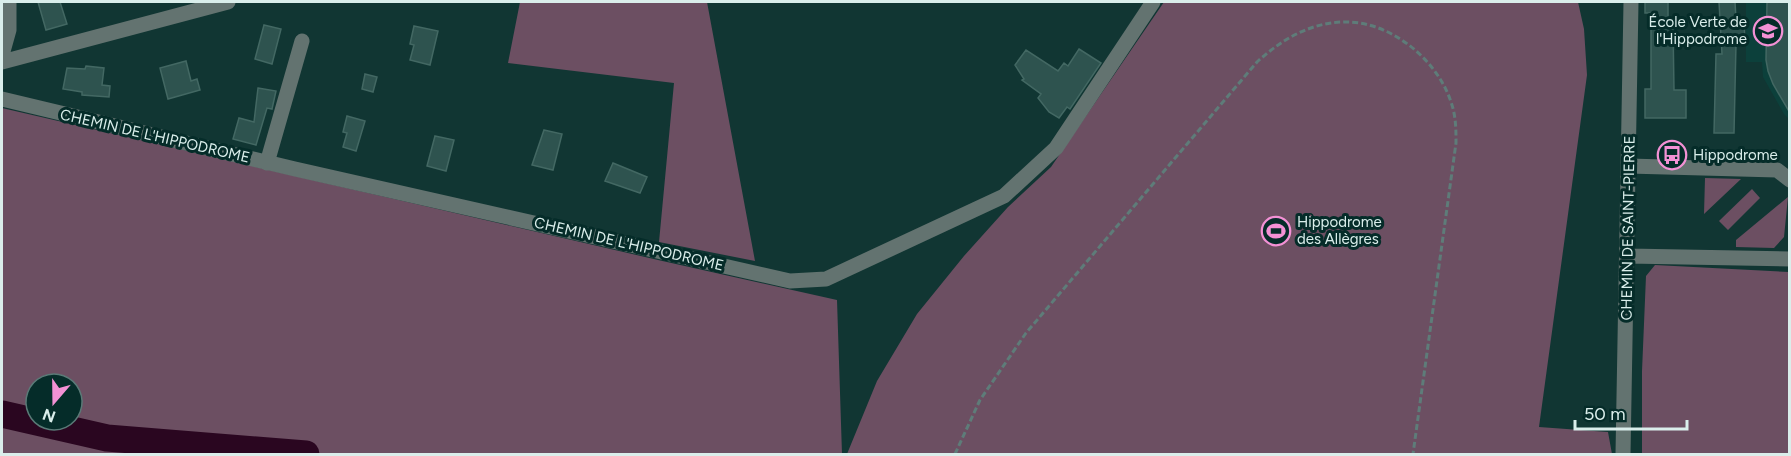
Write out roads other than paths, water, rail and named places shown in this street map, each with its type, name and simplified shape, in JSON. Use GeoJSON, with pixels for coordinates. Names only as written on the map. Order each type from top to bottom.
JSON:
{"type":"FeatureCollection","features":[{"type":"Feature","properties":{"kind":"street"},"geometry":{"type":"LineString","coordinates":[[2,55],[9,30],[9,2]]}},
{"type":"Feature","properties":{"kind":"street"},"geometry":{"type":"LineString","coordinates":[[2,62],[228,2]]}},
{"type":"Feature","properties":{"kind":"street","name":"CHEMIN DE L'HIPPODROME"},"geometry":{"type":"LineString","coordinates":[[2,99],[267,163],[790,281],[826,279],[1004,196],[1056,148],[1153,2]]}},
{"type":"Feature","properties":{"kind":"street","name":"CHEMIN DE SAINT-PIERRE"},"geometry":{"type":"LineString","coordinates":[[1623,454],[1631,2]]}},
{"type":"Feature","properties":{"kind":"street"},"geometry":{"type":"LineString","coordinates":[[267,163],[302,41]]}},
{"type":"Feature","properties":{"kind":"street"},"geometry":{"type":"LineString","coordinates":[[1628,166],[1777,170],[1790,180]]}},
{"type":"Feature","properties":{"kind":"street"},"geometry":{"type":"LineString","coordinates":[[1628,256],[1790,259]]}},
{"type":"Feature","properties":{"kind":"waterway"},"geometry":{"type":"LineString","coordinates":[[2,414],[107,438],[306,454]]}},
{"type":"Feature","properties":{"kind":"place","name":"École Verte de l'Hippodrome"},"geometry":{"type":"Point","coordinates":[1768,31]}},
{"type":"Feature","properties":{"kind":"place","name":"Hippodrome"},"geometry":{"type":"Point","coordinates":[1672,155]}},
{"type":"Feature","properties":{"kind":"place","name":"Hippodrome des Allègres"},"geometry":{"type":"Point","coordinates":[1276,231]}}]}
